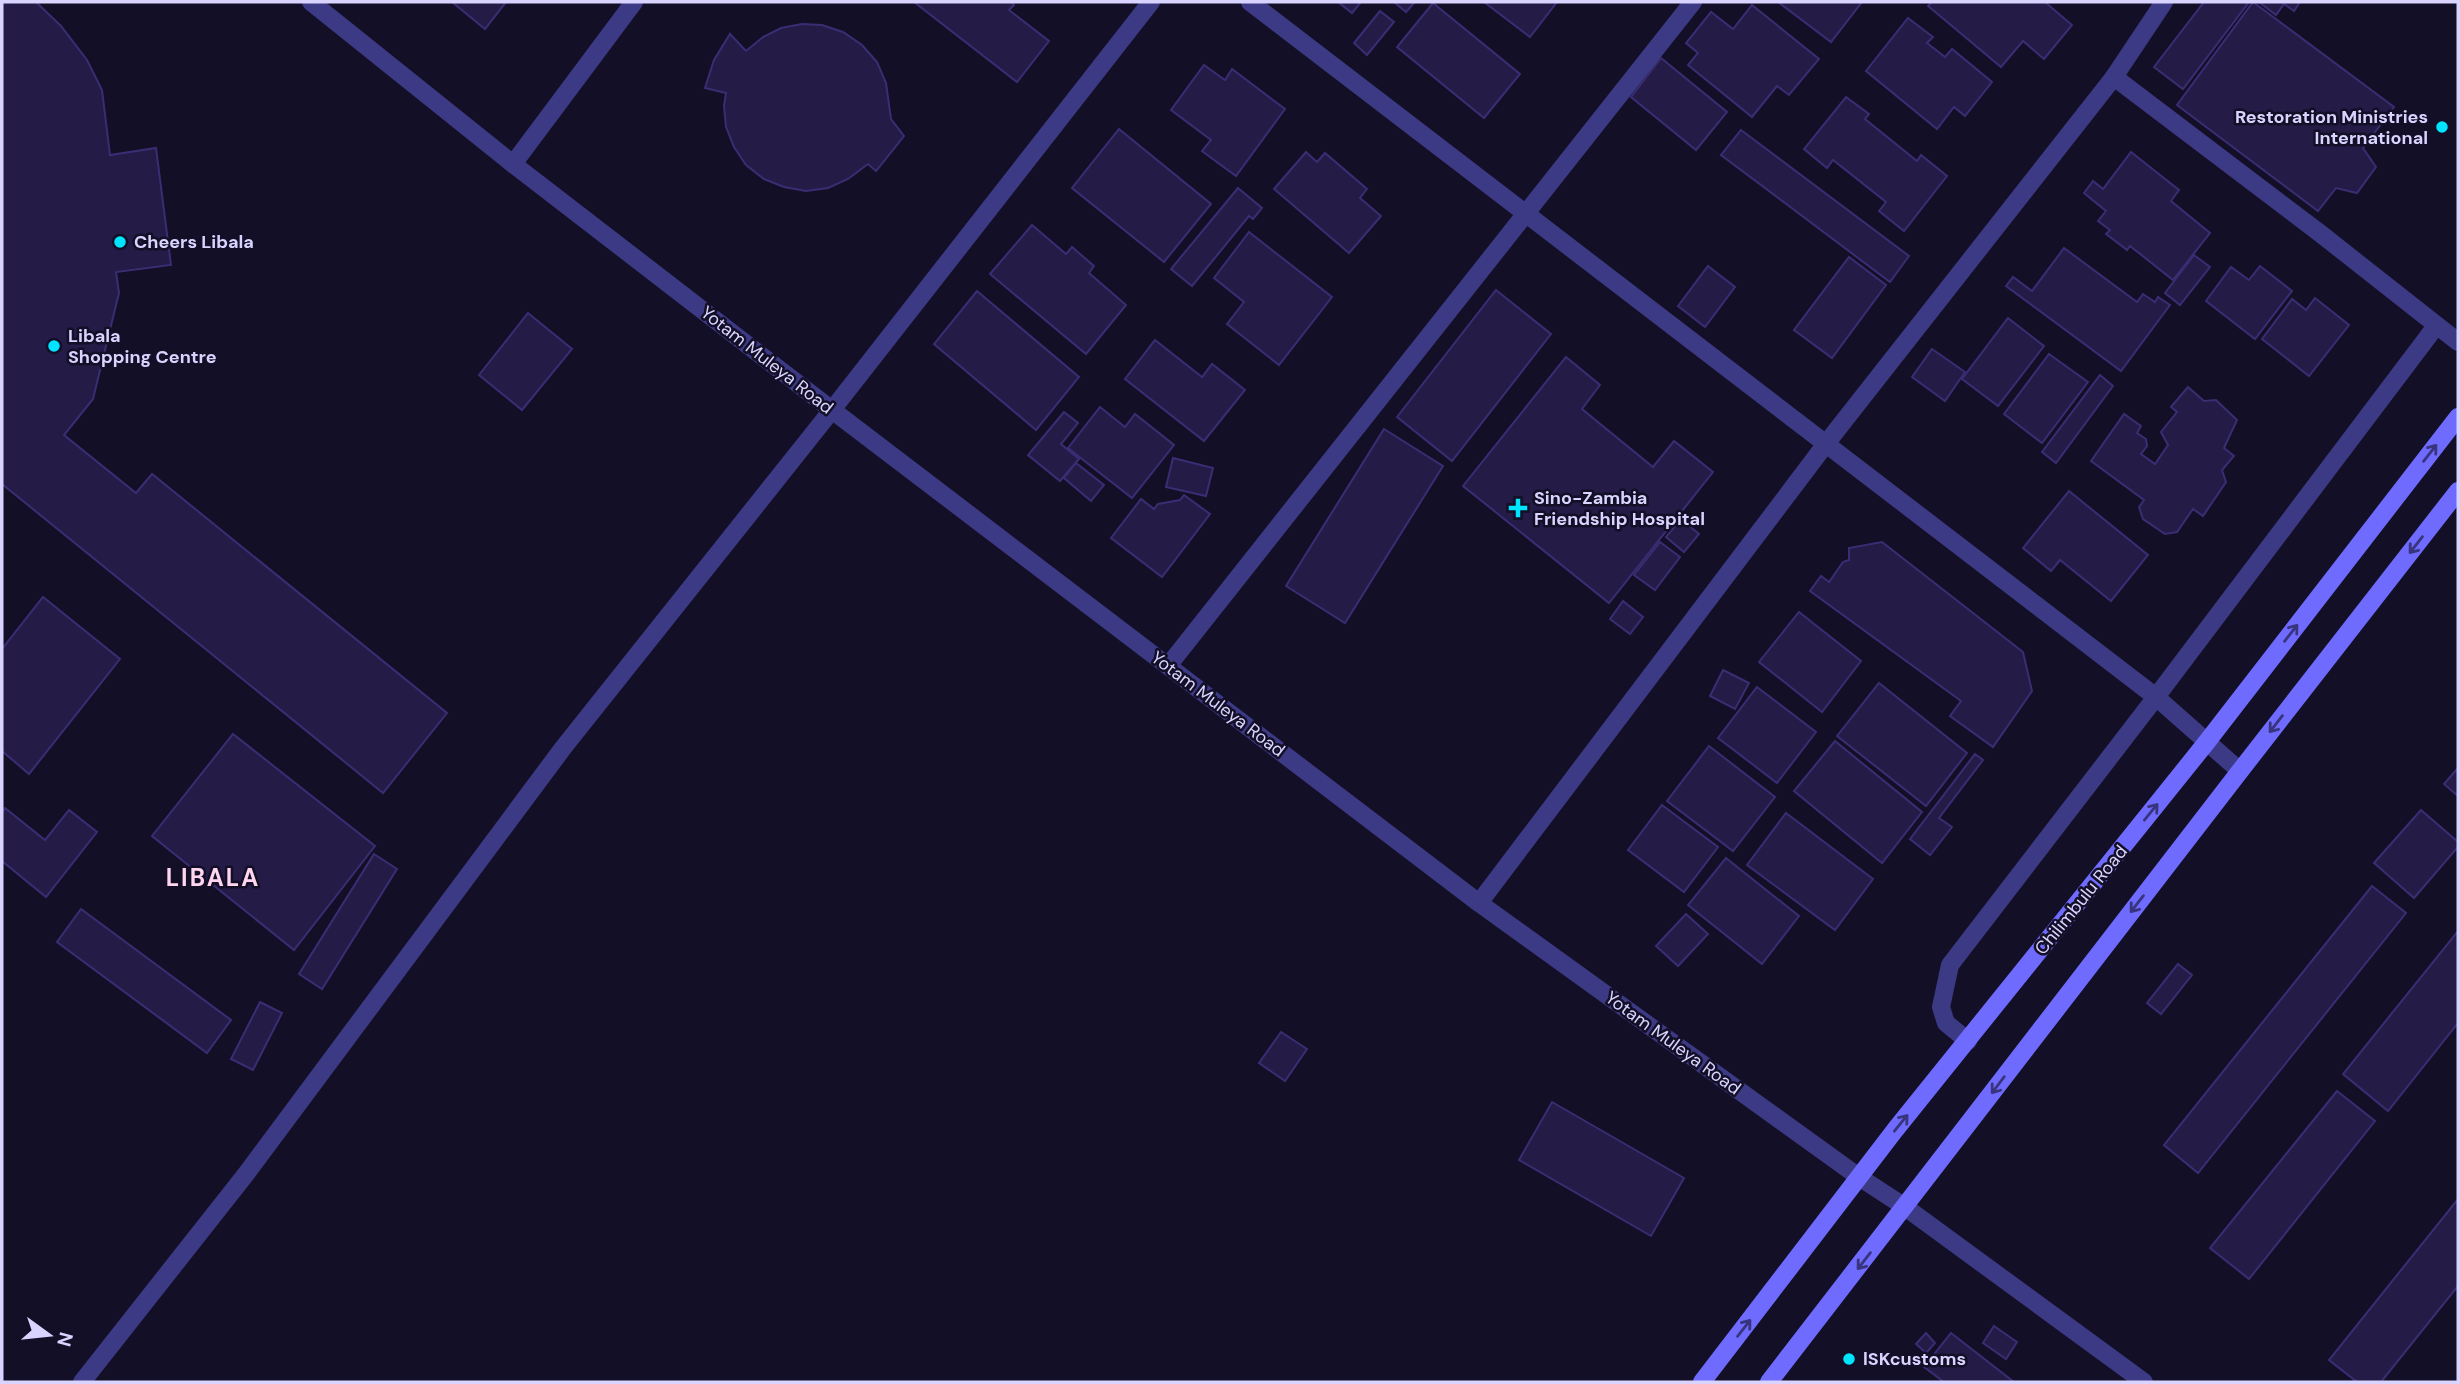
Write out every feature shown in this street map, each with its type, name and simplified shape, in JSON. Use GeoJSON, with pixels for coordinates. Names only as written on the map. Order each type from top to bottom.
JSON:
{"type":"FeatureCollection","features":[{"type":"Feature","properties":{"kind":"main road","name":"Chilimbulu Road"},"geometry":{"type":"LineString","coordinates":[[1702,1382],[1859,1177],[2206,743],[2458,417]]}},
{"type":"Feature","properties":{"kind":"main road"},"geometry":{"type":"LineString","coordinates":[[1769,1382],[2458,491]]}},
{"type":"Feature","properties":{"kind":"street","name":"Yotam Muleya Road"},"geometry":{"type":"LineString","coordinates":[[311,2],[513,164],[832,410],[1479,902],[2144,1382]]}},
{"type":"Feature","properties":{"kind":"street"},"geometry":{"type":"LineString","coordinates":[[513,164],[634,2]]}},
{"type":"Feature","properties":{"kind":"street"},"geometry":{"type":"LineString","coordinates":[[82,1382],[246,1174],[563,748],[1151,2]]}},
{"type":"Feature","properties":{"kind":"street"},"geometry":{"type":"LineString","coordinates":[[1250,2],[2156,697],[2240,771]]}},
{"type":"Feature","properties":{"kind":"street"},"geometry":{"type":"LineString","coordinates":[[1168,666],[1693,2]]}},
{"type":"Feature","properties":{"kind":"street"},"geometry":{"type":"LineString","coordinates":[[1479,902],[1825,445],[2113,77],[2164,2]]}},
{"type":"Feature","properties":{"kind":"street"},"geometry":{"type":"LineString","coordinates":[[2113,77],[2321,234],[2458,342]]}},
{"type":"Feature","properties":{"kind":"street"},"geometry":{"type":"LineString","coordinates":[[1968,1041],[1947,1023],[1941,1007],[1950,965],[2436,326]]}},
{"type":"Feature","properties":{"kind":"building","name":"Libala Shopping Centre"},"geometry":{"type":"Polygon","coordinates":[[[2,2],[36,2],[61,26],[87,60],[102,90],[110,155],[156,148],[171,265],[116,272],[119,293],[93,399],[64,435],[136,493],[152,474],[447,713],[383,793],[2,484],[2,2]]]}},
{"type":"Feature","properties":{"kind":"building"},"geometry":{"type":"Polygon","coordinates":[[[452,2],[506,2],[485,29],[452,2]]]}},
{"type":"Feature","properties":{"kind":"building"},"geometry":{"type":"Polygon","coordinates":[[[914,2],[1011,2],[1014,5],[1009,10],[1049,41],[1017,82],[914,2]]]}},
{"type":"Feature","properties":{"kind":"building"},"geometry":{"type":"Polygon","coordinates":[[[1338,2],[1361,2],[1352,13],[1338,2]]]}},
{"type":"Feature","properties":{"kind":"building"},"geometry":{"type":"Polygon","coordinates":[[[1394,2],[1415,2],[1406,12],[1394,2]]]}},
{"type":"Feature","properties":{"kind":"building"},"geometry":{"type":"Polygon","coordinates":[[[1484,2],[1557,2],[1530,37],[1484,2]]]}},
{"type":"Feature","properties":{"kind":"building"},"geometry":{"type":"Polygon","coordinates":[[[1778,2],[1862,2],[1831,42],[1778,2]]]}},
{"type":"Feature","properties":{"kind":"building"},"geometry":{"type":"Polygon","coordinates":[[[1932,2],[2045,2],[2072,25],[2044,59],[2023,41],[2001,67],[1928,6],[1932,2]]]}},
{"type":"Feature","properties":{"kind":"building"},"geometry":{"type":"Polygon","coordinates":[[[2204,2],[2249,2],[2183,89],[2154,67],[2204,2]]]}},
{"type":"Feature","properties":{"kind":"building"},"geometry":{"type":"Polygon","coordinates":[[[2253,2],[2394,107],[2363,148],[2376,167],[2357,193],[2336,188],[2318,211],[2177,105],[2253,2]]]}},
{"type":"Feature","properties":{"kind":"building"},"geometry":{"type":"Polygon","coordinates":[[[2259,2],[2300,2],[2294,11],[2284,4],[2276,15],[2259,2]]]}},
{"type":"Feature","properties":{"kind":"building"},"geometry":{"type":"Polygon","coordinates":[[[1433,3],[1520,74],[1484,118],[1397,47],[1433,3]]]}},
{"type":"Feature","properties":{"kind":"building"},"geometry":{"type":"Polygon","coordinates":[[[1752,5],[1819,59],[1789,95],[1777,86],[1752,117],[1688,65],[1698,53],[1686,43],[1711,12],[1733,29],[1752,5]]]}},
{"type":"Feature","properties":{"kind":"building"},"geometry":{"type":"Polygon","coordinates":[[[1380,11],[1394,22],[1367,55],[1354,43],[1380,11]]]}},
{"type":"Feature","properties":{"kind":"building"},"geometry":{"type":"Polygon","coordinates":[[[1908,18],[1933,37],[1927,43],[1945,57],[1952,49],[1992,82],[1965,116],[1954,107],[1937,129],[1866,71],[1908,18]]]}},
{"type":"Feature","properties":{"kind":"building"},"geometry":{"type":"Polygon","coordinates":[[[802,24],[822,25],[843,32],[862,45],[877,62],[886,83],[891,119],[904,136],[876,171],[868,164],[848,179],[828,188],[806,191],[784,187],[764,179],[746,165],[734,147],[726,127],[726,93],[705,88],[714,60],[730,34],[746,51],[763,37],[781,28],[802,24]]]}},
{"type":"Feature","properties":{"kind":"building"},"geometry":{"type":"Polygon","coordinates":[[[1661,58],[1727,112],[1696,150],[1631,97],[1661,58]]]}},
{"type":"Feature","properties":{"kind":"building"},"geometry":{"type":"Polygon","coordinates":[[[1204,65],[1225,80],[1232,69],[1285,109],[1236,176],[1202,151],[1211,140],[1171,110],[1204,65]]]}},
{"type":"Feature","properties":{"kind":"building"},"geometry":{"type":"Polygon","coordinates":[[[1846,97],[1869,114],[1865,119],[1917,161],[1921,155],[1947,176],[1904,231],[1879,211],[1886,202],[1833,160],[1827,168],[1804,149],[1846,97]]]}},
{"type":"Feature","properties":{"kind":"building"},"geometry":{"type":"Polygon","coordinates":[[[1119,129],[1211,204],[1164,262],[1072,188],[1119,129]]]}},
{"type":"Feature","properties":{"kind":"building"},"geometry":{"type":"Polygon","coordinates":[[[1741,130],[1909,256],[1890,282],[1721,155],[1741,130]]]}},
{"type":"Feature","properties":{"kind":"building"},"geometry":{"type":"Polygon","coordinates":[[[1306,152],[1317,162],[1325,153],[1367,189],[1360,198],[1381,216],[1349,253],[1274,189],[1306,152]]]}},
{"type":"Feature","properties":{"kind":"building"},"geometry":{"type":"Polygon","coordinates":[[[2131,152],[2179,190],[2171,201],[2210,233],[2173,280],[2130,246],[2127,250],[2106,234],[2110,230],[2098,221],[2106,211],[2084,193],[2093,181],[2103,189],[2131,152]]]}},
{"type":"Feature","properties":{"kind":"building"},"geometry":{"type":"Polygon","coordinates":[[[1238,188],[1262,208],[1253,219],[1249,216],[1192,286],[1171,269],[1238,188]]]}},
{"type":"Feature","properties":{"kind":"building"},"geometry":{"type":"Polygon","coordinates":[[[1032,225],[1066,254],[1072,247],[1094,266],[1089,273],[1126,305],[1086,354],[990,274],[1032,225]]]}},
{"type":"Feature","properties":{"kind":"building"},"geometry":{"type":"Polygon","coordinates":[[[1249,232],[1332,297],[1279,365],[1227,324],[1244,302],[1214,278],[1249,232]]]}},
{"type":"Feature","properties":{"kind":"building"},"geometry":{"type":"Polygon","coordinates":[[[2064,248],[2137,302],[2143,294],[2155,302],[2158,297],[2170,305],[2121,371],[2006,286],[2013,277],[2032,291],[2064,248]]]}},
{"type":"Feature","properties":{"kind":"building"},"geometry":{"type":"Polygon","coordinates":[[[2194,255],[2210,267],[2180,305],[2165,293],[2194,255]]]}},
{"type":"Feature","properties":{"kind":"building"},"geometry":{"type":"Polygon","coordinates":[[[1849,257],[1886,285],[1832,358],[1794,330],[1849,257]]]}},
{"type":"Feature","properties":{"kind":"building"},"geometry":{"type":"Polygon","coordinates":[[[1708,266],[1735,287],[1705,327],[1678,306],[1708,266]]]}},
{"type":"Feature","properties":{"kind":"building"},"geometry":{"type":"Polygon","coordinates":[[[2260,266],[2292,291],[2255,339],[2206,301],[2231,267],[2249,280],[2260,266]]]}},
{"type":"Feature","properties":{"kind":"building"},"geometry":{"type":"Polygon","coordinates":[[[1496,290],[1551,334],[1452,461],[1397,417],[1496,290]]]}},
{"type":"Feature","properties":{"kind":"building"},"geometry":{"type":"Polygon","coordinates":[[[977,291],[1079,377],[1036,430],[934,344],[977,291]]]}},
{"type":"Feature","properties":{"kind":"building"},"geometry":{"type":"Polygon","coordinates":[[[2315,298],[2349,325],[2309,376],[2262,339],[2292,299],[2306,310],[2315,298]]]}},
{"type":"Feature","properties":{"kind":"building"},"geometry":{"type":"Polygon","coordinates":[[[528,313],[572,349],[522,410],[479,375],[528,313]]]}},
{"type":"Feature","properties":{"kind":"building"},"geometry":{"type":"Polygon","coordinates":[[[2008,318],[2044,346],[1998,406],[1962,379],[2008,318]]]}},
{"type":"Feature","properties":{"kind":"building"},"geometry":{"type":"Polygon","coordinates":[[[1155,340],[1202,377],[1212,364],[1245,390],[1204,441],[1125,379],[1155,340]]]}},
{"type":"Feature","properties":{"kind":"building"},"geometry":{"type":"Polygon","coordinates":[[[1932,349],[1965,372],[1945,401],[1912,377],[1932,349]]]}},
{"type":"Feature","properties":{"kind":"building"},"geometry":{"type":"Polygon","coordinates":[[[2049,354],[2088,382],[2042,443],[2004,414],[2049,354]]]}},
{"type":"Feature","properties":{"kind":"building"},"geometry":{"type":"Polygon","coordinates":[[[1566,357],[1600,385],[1582,409],[1653,467],[1674,441],[1713,472],[1609,603],[1463,486],[1566,357]]]}},
{"type":"Feature","properties":{"kind":"building"},"geometry":{"type":"Polygon","coordinates":[[[2100,375],[2113,386],[2056,463],[2042,452],[2100,375]]]}},
{"type":"Feature","properties":{"kind":"building"},"geometry":{"type":"Polygon","coordinates":[[[2188,387],[2204,401],[2216,400],[2237,420],[2224,448],[2234,456],[2222,470],[2226,482],[2203,516],[2193,509],[2177,532],[2165,534],[2143,519],[2139,507],[2144,500],[2091,461],[2124,414],[2141,426],[2137,433],[2146,439],[2147,446],[2141,454],[2155,464],[2168,445],[2161,432],[2177,412],[2171,407],[2188,387]]]}},
{"type":"Feature","properties":{"kind":"building"},"geometry":{"type":"Polygon","coordinates":[[[1100,407],[1125,427],[1135,414],[1174,445],[1132,498],[1068,448],[1100,407]]]}},
{"type":"Feature","properties":{"kind":"building"},"geometry":{"type":"Polygon","coordinates":[[[1064,412],[1078,423],[1061,444],[1079,459],[1060,481],[1028,455],[1064,412]]]}},
{"type":"Feature","properties":{"kind":"building"},"geometry":{"type":"Polygon","coordinates":[[[1384,429],[1443,466],[1345,623],[1286,586],[1384,429]]]}},
{"type":"Feature","properties":{"kind":"building"},"geometry":{"type":"Polygon","coordinates":[[[1173,458],[1213,468],[1206,496],[1166,487],[1173,458]]]}},
{"type":"Feature","properties":{"kind":"building"},"geometry":{"type":"Polygon","coordinates":[[[1076,463],[1104,485],[1091,501],[1064,478],[1076,463]]]}},
{"type":"Feature","properties":{"kind":"building"},"geometry":{"type":"Polygon","coordinates":[[[2069,491],[2148,555],[2111,601],[2060,560],[2051,571],[2023,548],[2069,491]]]}},
{"type":"Feature","properties":{"kind":"building"},"geometry":{"type":"Polygon","coordinates":[[[1184,495],[1210,514],[1162,577],[1111,538],[1141,499],[1154,509],[1158,504],[1180,500],[1184,495]]]}},
{"type":"Feature","properties":{"kind":"building"},"geometry":{"type":"Polygon","coordinates":[[[1681,519],[1699,534],[1684,552],[1666,537],[1681,519]]]}},
{"type":"Feature","properties":{"kind":"building"},"geometry":{"type":"Polygon","coordinates":[[[1660,542],[1680,557],[1655,590],[1634,575],[1660,542]]]}},
{"type":"Feature","properties":{"kind":"building"},"geometry":{"type":"Polygon","coordinates":[[[1882,542],[2023,652],[2032,691],[1993,747],[1950,716],[1961,701],[1810,591],[1821,576],[1829,582],[1843,562],[1849,560],[1849,548],[1882,542]]]}},
{"type":"Feature","properties":{"kind":"building"},"geometry":{"type":"Polygon","coordinates":[[[43,597],[120,659],[29,774],[2,751],[2,649],[43,597]]]}},
{"type":"Feature","properties":{"kind":"building"},"geometry":{"type":"Polygon","coordinates":[[[1623,601],[1643,617],[1630,634],[1610,619],[1623,601]]]}},
{"type":"Feature","properties":{"kind":"building"},"geometry":{"type":"Polygon","coordinates":[[[1799,612],[1861,661],[1822,712],[1759,662],[1799,612]]]}},
{"type":"Feature","properties":{"kind":"building"},"geometry":{"type":"Polygon","coordinates":[[[1723,670],[1749,683],[1735,709],[1710,696],[1723,670]]]}},
{"type":"Feature","properties":{"kind":"building"},"geometry":{"type":"Polygon","coordinates":[[[1879,683],[1967,753],[1926,806],[1837,736],[1879,683]]]}},
{"type":"Feature","properties":{"kind":"building"},"geometry":{"type":"Polygon","coordinates":[[[1757,687],[1816,732],[1777,783],[1718,738],[1757,687]]]}},
{"type":"Feature","properties":{"kind":"building"},"geometry":{"type":"Polygon","coordinates":[[[233,734],[375,846],[294,950],[152,836],[233,734]]]}},
{"type":"Feature","properties":{"kind":"building"},"geometry":{"type":"Polygon","coordinates":[[[1835,741],[1922,812],[1882,863],[1794,791],[1835,741]]]}},
{"type":"Feature","properties":{"kind":"building"},"geometry":{"type":"Polygon","coordinates":[[[1709,746],[1775,797],[1733,851],[1667,801],[1709,746]]]}},
{"type":"Feature","properties":{"kind":"building"},"geometry":{"type":"Polygon","coordinates":[[[1975,754],[1983,760],[1939,818],[1952,827],[1930,855],[1910,839],[1975,754]]]}},
{"type":"Feature","properties":{"kind":"building"},"geometry":{"type":"Polygon","coordinates":[[[2458,768],[2458,796],[2444,784],[2458,768]]]}},
{"type":"Feature","properties":{"kind":"building"},"geometry":{"type":"Polygon","coordinates":[[[1662,805],[1718,847],[1684,892],[1628,850],[1662,805]]]}},
{"type":"Feature","properties":{"kind":"building"},"geometry":{"type":"Polygon","coordinates":[[[5,808],[45,840],[69,810],[97,832],[46,897],[2,861],[2,813],[5,808]]]}},
{"type":"Feature","properties":{"kind":"building"},"geometry":{"type":"Polygon","coordinates":[[[2421,810],[2458,842],[2458,847],[2414,898],[2374,863],[2421,810]]]}},
{"type":"Feature","properties":{"kind":"building"},"geometry":{"type":"Polygon","coordinates":[[[1786,813],[1873,879],[1835,930],[1747,865],[1786,813]]]}},
{"type":"Feature","properties":{"kind":"building"},"geometry":{"type":"Polygon","coordinates":[[[374,854],[397,869],[322,989],[299,974],[374,854]]]}},
{"type":"Feature","properties":{"kind":"building"},"geometry":{"type":"Polygon","coordinates":[[[1726,858],[1799,916],[1762,964],[1688,905],[1726,858]]]}},
{"type":"Feature","properties":{"kind":"building"},"geometry":{"type":"Polygon","coordinates":[[[2372,886],[2406,913],[2198,1173],[2164,1145],[2372,886]]]}},
{"type":"Feature","properties":{"kind":"building"},"geometry":{"type":"Polygon","coordinates":[[[81,909],[231,1020],[207,1053],[57,942],[81,909]]]}},
{"type":"Feature","properties":{"kind":"building"},"geometry":{"type":"Polygon","coordinates":[[[1686,914],[1708,934],[1678,966],[1656,946],[1686,914]]]}},
{"type":"Feature","properties":{"kind":"building"},"geometry":{"type":"Polygon","coordinates":[[[2458,931],[2458,1023],[2388,1111],[2343,1074],[2458,931]]]}},
{"type":"Feature","properties":{"kind":"building"},"geometry":{"type":"Polygon","coordinates":[[[2178,964],[2192,975],[2161,1014],[2147,1003],[2178,964]]]}},
{"type":"Feature","properties":{"kind":"building"},"geometry":{"type":"Polygon","coordinates":[[[260,1002],[282,1013],[253,1070],[231,1059],[260,1002]]]}},
{"type":"Feature","properties":{"kind":"building"},"geometry":{"type":"Polygon","coordinates":[[[1281,1032],[1307,1049],[1285,1081],[1259,1063],[1281,1032]]]}},
{"type":"Feature","properties":{"kind":"building"},"geometry":{"type":"Polygon","coordinates":[[[2337,1091],[2375,1121],[2249,1279],[2210,1248],[2337,1091]]]}},
{"type":"Feature","properties":{"kind":"building"},"geometry":{"type":"Polygon","coordinates":[[[1552,1102],[1684,1178],[1651,1236],[1519,1160],[1552,1102]]]}},
{"type":"Feature","properties":{"kind":"building"},"geometry":{"type":"Polygon","coordinates":[[[2458,1199],[2458,1286],[2381,1382],[2357,1382],[2329,1360],[2458,1199]]]}},
{"type":"Feature","properties":{"kind":"building"},"geometry":{"type":"Polygon","coordinates":[[[1994,1326],[2017,1342],[2006,1359],[1983,1343],[1994,1326]]]}},
{"type":"Feature","properties":{"kind":"building"},"geometry":{"type":"Polygon","coordinates":[[[1926,1333],[1935,1343],[1926,1353],[1916,1344],[1926,1333]]]}},
{"type":"Feature","properties":{"kind":"building"},"geometry":{"type":"Polygon","coordinates":[[[1951,1333],[2014,1382],[1944,1382],[1924,1367],[1951,1333]]]}},
{"type":"Feature","properties":{"kind":"place","name":"Restoration Ministries International"},"geometry":{"type":"Point","coordinates":[2442,127]}},
{"type":"Feature","properties":{"kind":"place","name":"Cheers Libala"},"geometry":{"type":"Point","coordinates":[120,242]}},
{"type":"Feature","properties":{"kind":"place","name":"Libala Shopping Centre"},"geometry":{"type":"Point","coordinates":[54,346]}},
{"type":"Feature","properties":{"kind":"place","name":"Sino-Zambia Friendship Hospital"},"geometry":{"type":"Point","coordinates":[1518,508]}},
{"type":"Feature","properties":{"kind":"place","name":"lSKcustoms"},"geometry":{"type":"Point","coordinates":[1849,1359]}},
{"type":"Feature","properties":{"kind":"district","name":"LIBALA"},"geometry":{"type":"Point","coordinates":[213,878]}}]}
